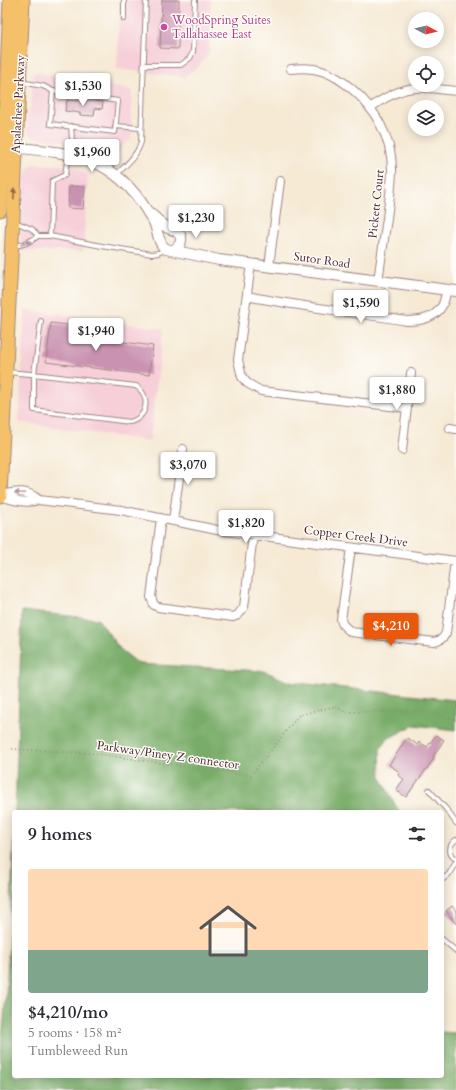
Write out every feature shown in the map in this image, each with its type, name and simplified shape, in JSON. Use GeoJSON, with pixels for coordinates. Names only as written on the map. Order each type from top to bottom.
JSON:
{"type":"FeatureCollection","features":[{"type":"Feature","properties":{"kind":"main road","name":"Apalachee Parkway"},"geometry":{"type":"LineString","coordinates":[[0,210],[5,146],[10,0]]}},
{"type":"Feature","properties":{"kind":"main road","name":"Apalachee Parkway"},"geometry":{"type":"LineString","coordinates":[[0,496],[2,378],[13,221],[5,146],[19,82],[23,0]]}},
{"type":"Feature","properties":{"kind":"street","name":"Pickett Court"},"geometry":{"type":"LineString","coordinates":[[291,69],[304,68],[320,70],[334,76],[355,92],[370,108],[383,129],[391,155],[392,185],[378,281]]}},
{"type":"Feature","properties":{"kind":"street"},"geometry":{"type":"LineString","coordinates":[[370,108],[390,94],[411,88],[423,87],[456,91]]}},
{"type":"Feature","properties":{"kind":"street"},"geometry":{"type":"LineString","coordinates":[[5,146],[78,156],[96,162],[109,169],[136,195],[154,222],[166,247]]}},
{"type":"Feature","properties":{"kind":"street"},"geometry":{"type":"LineString","coordinates":[[269,266],[280,181]]}},
{"type":"Feature","properties":{"kind":"street"},"geometry":{"type":"LineString","coordinates":[[146,210],[158,221],[177,232],[193,254]]}},
{"type":"Feature","properties":{"kind":"street"},"geometry":{"type":"LineString","coordinates":[[166,247],[162,234],[171,229]]}},
{"type":"Feature","properties":{"kind":"street"},"geometry":{"type":"LineString","coordinates":[[166,247],[178,247],[181,239]]}},
{"type":"Feature","properties":{"kind":"street","name":"Sutor Road"},"geometry":{"type":"LineString","coordinates":[[166,247],[219,260],[451,290],[442,307],[436,313],[427,318],[415,321],[292,304],[247,296]]}},
{"type":"Feature","properties":{"kind":"street"},"geometry":{"type":"LineString","coordinates":[[251,264],[238,360],[242,377],[247,383],[261,391],[407,408]]}},
{"type":"Feature","properties":{"kind":"street"},"geometry":{"type":"LineString","coordinates":[[402,450],[411,373]]}},
{"type":"Feature","properties":{"kind":"street"},"geometry":{"type":"LineString","coordinates":[[173,521],[182,449]]}},
{"type":"Feature","properties":{"kind":"street","name":"Copper Creek Drive"},"geometry":{"type":"LineString","coordinates":[[0,496],[16,501],[30,503],[39,500],[121,510],[217,530],[455,561]]}},
{"type":"Feature","properties":{"kind":"street"},"geometry":{"type":"LineString","coordinates":[[161,518],[151,597],[154,605],[158,607],[232,617],[238,615],[244,607],[253,535]]}},
{"type":"Feature","properties":{"kind":"street"},"geometry":{"type":"LineString","coordinates":[[351,548],[341,620],[343,625],[351,632],[366,634],[434,642],[443,638],[446,633],[455,561]]}},
{"type":"Feature","properties":{"kind":"lane"},"geometry":{"type":"LineString","coordinates":[[124,0],[124,19]]}},
{"type":"Feature","properties":{"kind":"lane"},"geometry":{"type":"LineString","coordinates":[[116,175],[138,150],[141,142],[146,0]]}},
{"type":"Feature","properties":{"kind":"lane"},"geometry":{"type":"LineString","coordinates":[[144,65],[181,65],[190,58],[193,52],[195,0]]}},
{"type":"Feature","properties":{"kind":"lane"},"geometry":{"type":"LineString","coordinates":[[19,82],[43,86],[53,91],[118,101],[115,132],[50,124],[53,91]]}},
{"type":"Feature","properties":{"kind":"lane"},"geometry":{"type":"LineString","coordinates":[[0,111],[6,98]]}},
{"type":"Feature","properties":{"kind":"lane"},"geometry":{"type":"LineString","coordinates":[[71,126],[72,139],[78,156]]}},
{"type":"Feature","properties":{"kind":"lane"},"geometry":{"type":"LineString","coordinates":[[115,126],[142,128]]}},
{"type":"Feature","properties":{"kind":"lane"},"geometry":{"type":"LineString","coordinates":[[50,236],[52,181],[65,175],[68,154]]}},
{"type":"Feature","properties":{"kind":"lane"},"geometry":{"type":"LineString","coordinates":[[11,247],[24,245],[31,242],[38,236],[32,229],[13,221]]}},
{"type":"Feature","properties":{"kind":"lane","name":"Sutor Road"},"geometry":{"type":"LineString","coordinates":[[38,236],[50,236],[152,254],[158,253],[166,247]]}},
{"type":"Feature","properties":{"kind":"lane"},"geometry":{"type":"LineString","coordinates":[[2,378],[34,374],[136,386],[145,396],[146,408],[139,418],[130,422],[34,410],[34,374],[41,321]]}},
{"type":"Feature","properties":{"kind":"lane"},"geometry":{"type":"LineString","coordinates":[[429,790],[456,823]]}},
{"type":"Feature","properties":{"kind":"lane"},"geometry":{"type":"LineString","coordinates":[[444,878],[449,874],[456,861],[451,856],[449,849],[452,843],[456,840]]}},
{"type":"Feature","properties":{"kind":"lane"},"geometry":{"type":"LineString","coordinates":[[444,941],[456,951]]}},
{"type":"Feature","properties":{"kind":"path","name":"Parkway/Piney Z connector"},"geometry":{"type":"LineString","coordinates":[[12,749],[90,753],[251,775],[299,715],[336,706],[345,712],[425,711],[456,720]]}},
{"type":"Feature","properties":{"kind":"shaded area","name":"WoodSpring Suites Tallahassee East"},"geometry":{"type":"Polygon","coordinates":[[[120,0],[211,0],[209,53],[198,67],[184,77],[117,69],[120,0]]]}},
{"type":"Feature","properties":{"kind":"shaded area"},"geometry":{"type":"Polygon","coordinates":[[[33,72],[132,90],[131,139],[114,154],[77,143],[31,136],[27,130],[27,117],[31,106],[33,72]]]}},
{"type":"Feature","properties":{"kind":"shaded area"},"geometry":{"type":"Polygon","coordinates":[[[33,164],[58,165],[76,168],[88,174],[83,251],[20,251],[24,178],[27,170],[33,164]]]}},
{"type":"Feature","properties":{"kind":"shaded area"},"geometry":{"type":"Polygon","coordinates":[[[25,310],[163,329],[150,441],[19,422],[25,310]]]}},
{"type":"Feature","properties":{"kind":"green space"},"geometry":{"type":"Polygon","coordinates":[[[22,611],[98,619],[120,649],[139,664],[264,671],[289,682],[456,700],[456,730],[414,725],[387,739],[380,749],[381,778],[398,810],[15,810],[22,611]]]}},
{"type":"Feature","properties":{"kind":"green space"},"geometry":{"type":"Polygon","coordinates":[[[12,873],[12,1078],[444,1078],[444,1032],[456,1033],[456,1090],[0,1090],[12,873]]]}},
{"type":"Feature","properties":{"kind":"building"},"geometry":{"type":"Polygon","coordinates":[[[162,0],[179,0],[178,49],[160,48],[162,0]]]}},
{"type":"Feature","properties":{"kind":"building"},"geometry":{"type":"Polygon","coordinates":[[[67,100],[103,102],[102,109],[95,108],[94,116],[80,115],[80,113],[65,111],[67,100]]]}},
{"type":"Feature","properties":{"kind":"building"},"geometry":{"type":"Polygon","coordinates":[[[69,186],[85,187],[83,209],[68,208],[69,186]]]}},
{"type":"Feature","properties":{"kind":"building"},"geometry":{"type":"Polygon","coordinates":[[[51,323],[82,327],[80,336],[153,346],[149,375],[46,362],[51,323]]]}},
{"type":"Feature","properties":{"kind":"building"},"geometry":{"type":"Polygon","coordinates":[[[436,735],[444,740],[434,755],[433,760],[406,797],[396,790],[404,779],[398,775],[400,772],[389,765],[407,738],[418,745],[419,742],[427,747],[436,735]]]}},
{"type":"Feature","properties":{"kind":"building"},"geometry":{"type":"Polygon","coordinates":[[[452,906],[456,911],[456,924],[446,911],[452,906]]]}},
{"type":"Feature","properties":{"kind":"place","name":"WoodSpring Suites Tallahassee East"},"geometry":{"type":"Point","coordinates":[164,27]}}]}
